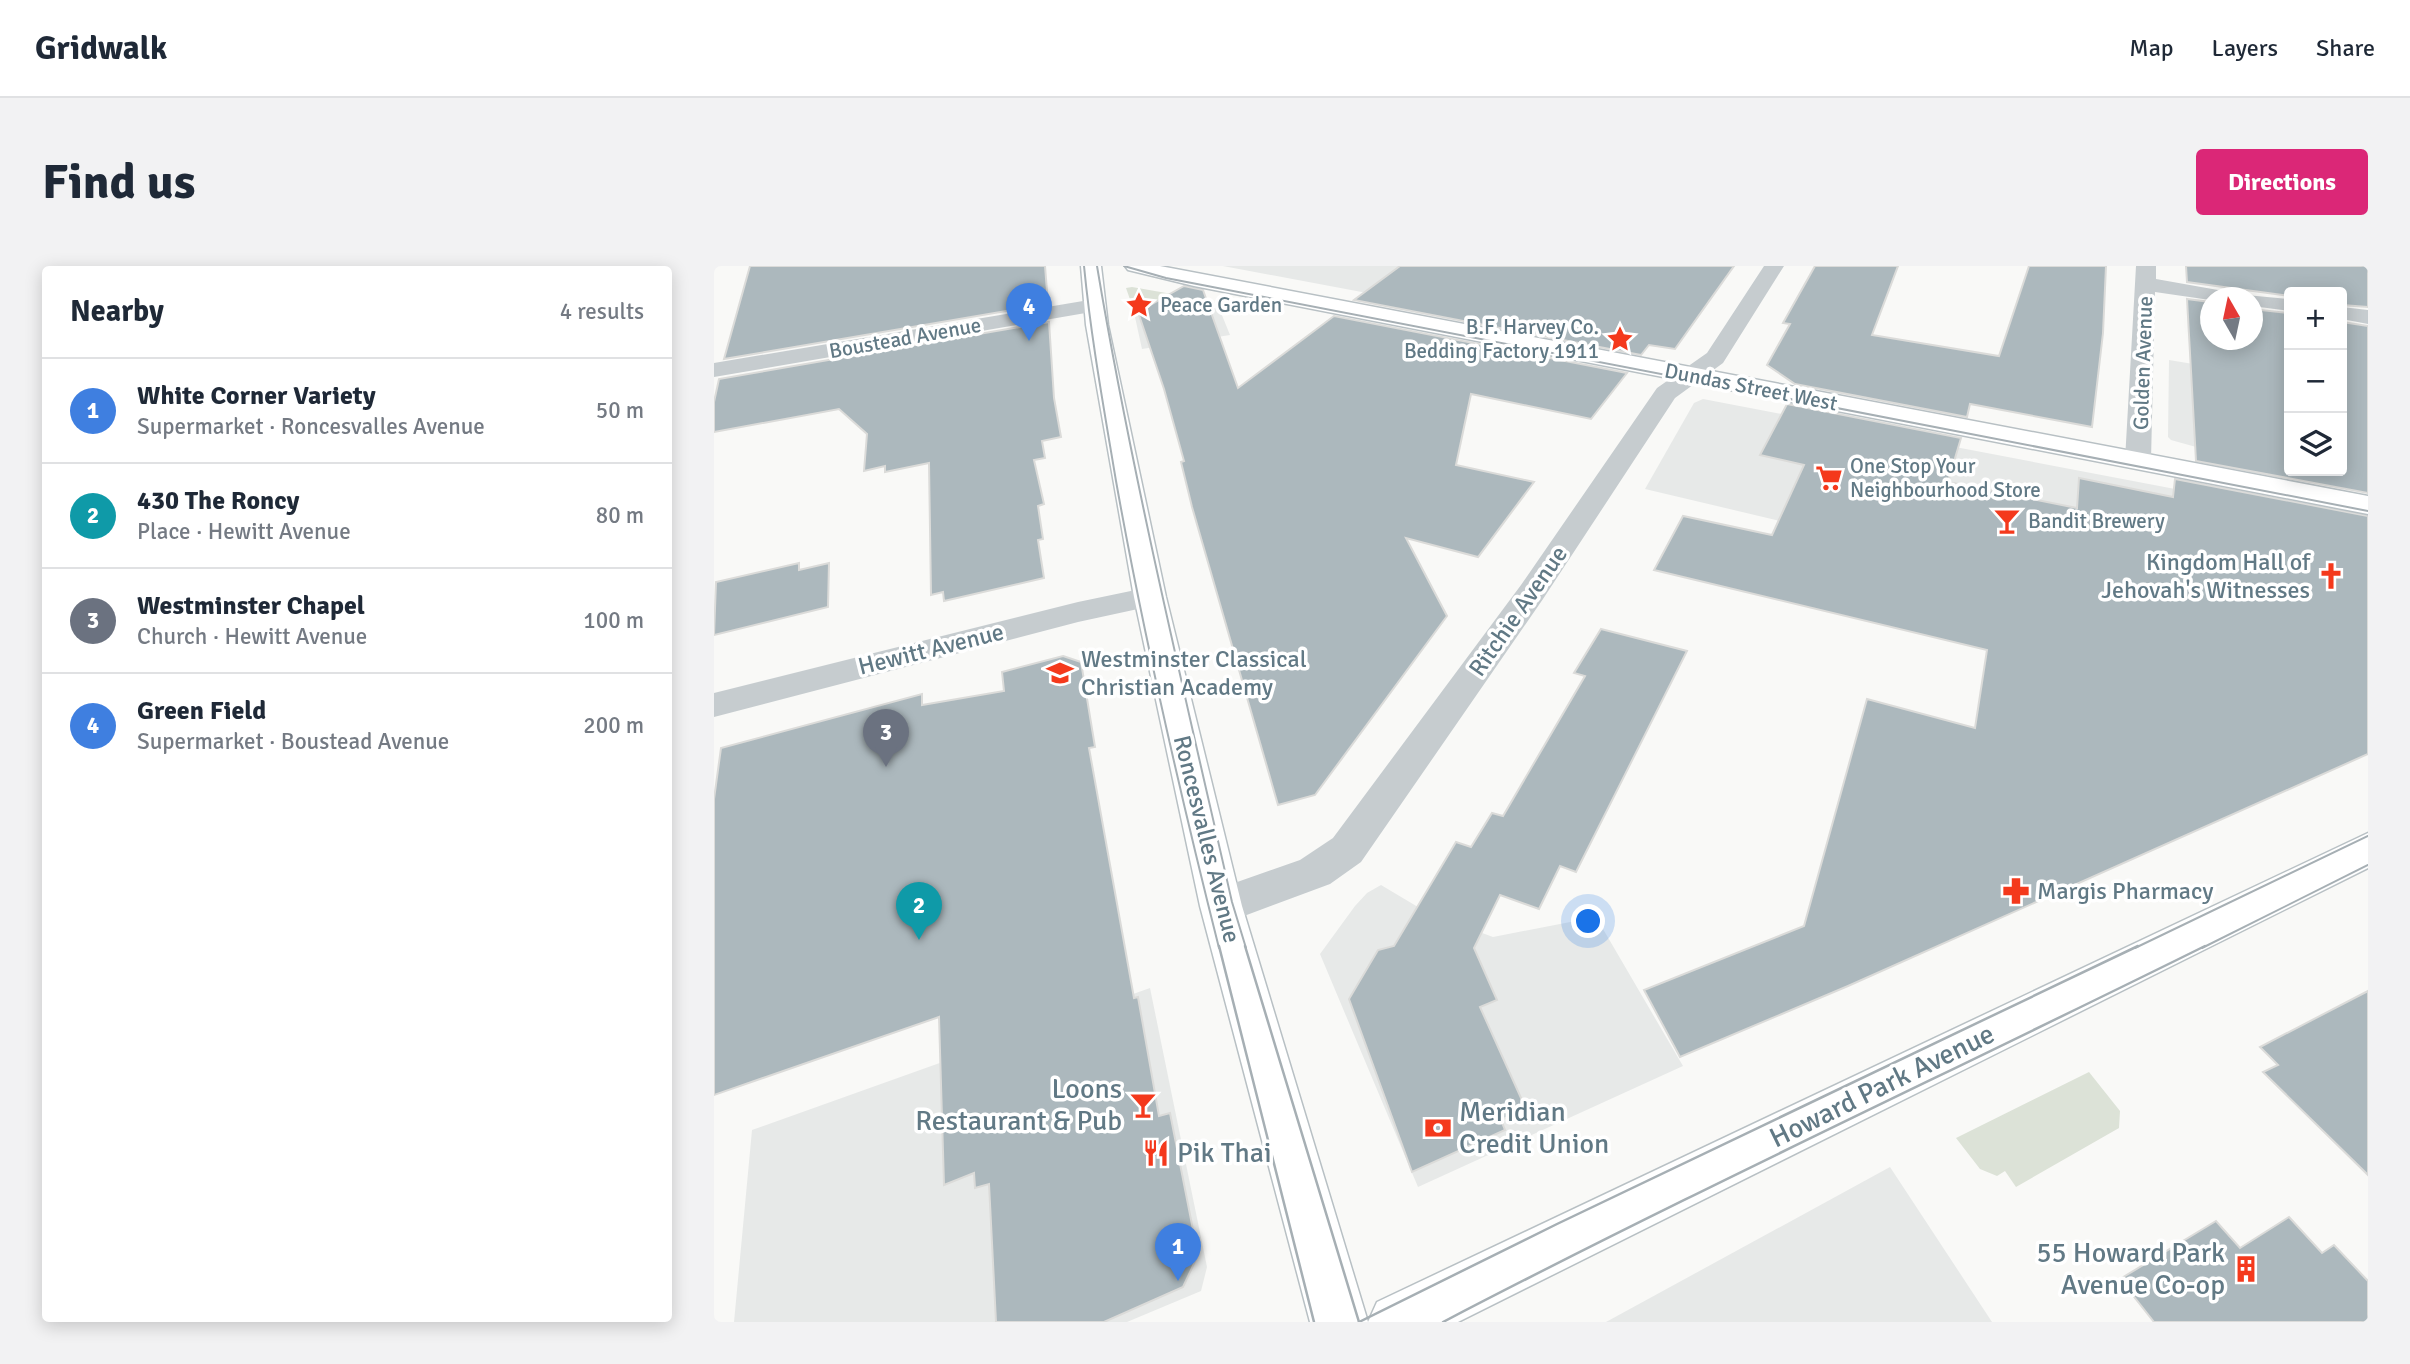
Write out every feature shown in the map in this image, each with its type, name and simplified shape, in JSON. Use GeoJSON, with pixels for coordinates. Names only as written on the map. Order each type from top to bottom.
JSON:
{"type":"FeatureCollection","features":[{"type":"Feature","properties":{"kind":"street","name":"Roncesvalles Avenue"},"geometry":{"type":"LineString","coordinates":[[1091,266],[1095,305],[1150,597],[1221,906],[1339,1322]]}},
{"type":"Feature","properties":{"kind":"street","name":"Dundas Street West"},"geometry":{"type":"LineString","coordinates":[[1135,266],[1194,280],[2368,506]]}},
{"type":"Feature","properties":{"kind":"street","name":"Ritchie Avenue"},"geometry":{"type":"LineString","coordinates":[[1221,906],[1315,872],[1348,850],[1532,592],[1666,393],[1715,358],[1774,266]]}},
{"type":"Feature","properties":{"kind":"street"},"geometry":{"type":"LineString","coordinates":[[2146,275],[2200,288]]}},
{"type":"Feature","properties":{"kind":"street","name":"Golden Avenue"},"geometry":{"type":"LineString","coordinates":[[2138,460],[2146,275]]}},
{"type":"Feature","properties":{"kind":"street"},"geometry":{"type":"LineString","coordinates":[[2263,301],[2284,304]]}},
{"type":"Feature","properties":{"kind":"street","name":"Boustead Avenue"},"geometry":{"type":"LineString","coordinates":[[714,370],[1095,305]]}},
{"type":"Feature","properties":{"kind":"street"},"geometry":{"type":"LineString","coordinates":[[2347,314],[2368,317]]}},
{"type":"Feature","properties":{"kind":"street","name":"Hewitt Avenue"},"geometry":{"type":"LineString","coordinates":[[714,705],[1078,612],[1150,597]]}},
{"type":"Feature","properties":{"kind":"street","name":"Howard Park Avenue"},"geometry":{"type":"LineString","coordinates":[[1396,1322],[2368,849]]}},
{"type":"Feature","properties":{"kind":"shaded area"},"geometry":{"type":"Polygon","coordinates":[[[1223,266],[1564,266],[1367,293],[1223,266]]]}},
{"type":"Feature","properties":{"kind":"shaded area"},"geometry":{"type":"Polygon","coordinates":[[[1126,288],[1195,298],[1133,308],[1126,288]]]}},
{"type":"Feature","properties":{"kind":"shaded area"},"geometry":{"type":"Polygon","coordinates":[[[1195,298],[1217,303],[1230,335],[1142,349],[1133,308],[1195,298]]]}},
{"type":"Feature","properties":{"kind":"shaded area"},"geometry":{"type":"Polygon","coordinates":[[[2169,360],[2284,379],[2284,464],[2196,447],[2168,437],[2169,360]]]}},
{"type":"Feature","properties":{"kind":"shaded area"},"geometry":{"type":"Polygon","coordinates":[[[1703,399],[2175,489],[2368,660],[1645,489],[1694,403],[1703,399]]]}},
{"type":"Feature","properties":{"kind":"shaded area"},"geometry":{"type":"Polygon","coordinates":[[[1381,885],[1428,913],[1493,937],[1596,917],[1683,1066],[1418,1187],[1320,954],[1355,906],[1367,893],[1381,885]]]}},
{"type":"Feature","properties":{"kind":"shaded area"},"geometry":{"type":"Polygon","coordinates":[[[1150,988],[1207,1267],[1201,1291],[1127,1322],[734,1322],[752,1130],[1150,988]]]}},
{"type":"Feature","properties":{"kind":"shaded area"},"geometry":{"type":"Polygon","coordinates":[[[2089,1072],[2120,1111],[2119,1128],[2016,1187],[2005,1171],[1997,1176],[1980,1169],[1956,1138],[2089,1072]]]}},
{"type":"Feature","properties":{"kind":"shaded area"},"geometry":{"type":"Polygon","coordinates":[[[1890,1167],[1992,1322],[1606,1322],[1890,1167]]]}},
{"type":"Feature","properties":{"kind":"building"},"geometry":{"type":"Polygon","coordinates":[[[750,266],[1045,266],[1048,304],[724,359],[750,266]]]}},
{"type":"Feature","properties":{"kind":"building"},"geometry":{"type":"Polygon","coordinates":[[[1400,266],[1734,266],[1675,349],[1649,345],[1641,355],[1354,300],[1400,266]]]}},
{"type":"Feature","properties":{"kind":"building"},"geometry":{"type":"Polygon","coordinates":[[[1815,266],[1898,266],[1872,335],[1999,356],[2029,266],[2106,266],[2103,333],[2092,427],[1970,404],[1967,417],[1795,384],[1767,365],[1790,324],[1783,323],[1815,266]]]}},
{"type":"Feature","properties":{"kind":"building"},"geometry":{"type":"Polygon","coordinates":[[[2186,266],[2368,266],[2368,307],[2347,305],[2347,287],[2284,287],[2284,295],[2263,292],[2263,287],[2223,287],[2187,282],[2186,266]]]}},
{"type":"Feature","properties":{"kind":"building"},"geometry":{"type":"Polygon","coordinates":[[[1184,286],[1203,290],[1238,388],[1334,316],[1627,373],[1591,419],[1471,394],[1456,465],[1534,482],[1478,557],[1406,538],[1447,616],[1315,795],[1278,805],[1192,507],[1181,462],[1184,461],[1164,389],[1138,312],[1184,286]]]}},
{"type":"Feature","properties":{"kind":"building"},"geometry":{"type":"Polygon","coordinates":[[[2187,299],[2200,301],[2200,350],[2263,350],[2263,310],[2284,312],[2284,476],[2347,476],[2347,323],[2368,326],[2368,493],[2196,461],[2187,299]]]}},
{"type":"Feature","properties":{"kind":"building"},"geometry":{"type":"Polygon","coordinates":[[[1049,322],[1054,398],[1061,437],[1042,441],[1045,458],[1034,460],[1044,504],[1038,506],[1043,539],[1038,540],[1044,578],[944,601],[943,592],[931,595],[929,463],[885,472],[885,466],[864,471],[867,434],[839,409],[714,432],[714,402],[719,379],[1049,322]]]}},
{"type":"Feature","properties":{"kind":"building"},"geometry":{"type":"Polygon","coordinates":[[[1787,404],[1961,438],[1948,482],[2077,508],[2079,478],[2173,497],[2175,479],[2368,516],[2368,754],[1848,986],[1680,1057],[1644,990],[1804,926],[1867,699],[1975,728],[1987,650],[1654,570],[1683,516],[1772,535],[1804,465],[1760,455],[1787,404]]]}},
{"type":"Feature","properties":{"kind":"building"},"geometry":{"type":"Polygon","coordinates":[[[799,563],[799,570],[829,563],[828,607],[714,635],[716,582],[799,563]]]}},
{"type":"Feature","properties":{"kind":"building"},"geometry":{"type":"Polygon","coordinates":[[[1601,629],[1687,651],[1576,872],[1560,866],[1539,909],[1500,895],[1474,948],[1497,1000],[1480,1007],[1526,1109],[1501,1120],[1505,1130],[1412,1172],[1349,999],[1378,950],[1394,946],[1456,842],[1471,847],[1492,813],[1503,816],[1585,676],[1574,673],[1601,629]]]}},
{"type":"Feature","properties":{"kind":"building"},"geometry":{"type":"Polygon","coordinates":[[[1063,656],[1081,662],[1095,747],[1089,748],[1134,998],[1138,997],[1159,1116],[1170,1113],[1198,1255],[1183,1287],[1104,1322],[996,1322],[989,1184],[975,1188],[974,1173],[944,1185],[939,1017],[714,1095],[714,799],[721,748],[922,694],[922,705],[1004,691],[1002,672],[1063,656]]]}},
{"type":"Feature","properties":{"kind":"building"},"geometry":{"type":"Polygon","coordinates":[[[2368,991],[2368,1175],[2263,1072],[2278,1065],[2260,1047],[2368,991]]]}},
{"type":"Feature","properties":{"kind":"building","name":"55 Howard Park Avenue Co-op"},"geometry":{"type":"Polygon","coordinates":[[[2289,1217],[2322,1253],[2334,1245],[2368,1281],[2368,1322],[2154,1322],[2120,1279],[2216,1221],[2240,1248],[2289,1217]]]}},
{"type":"Feature","properties":{"kind":"tram line"},"geometry":{"type":"LineString","coordinates":[[1084,266],[1102,400],[1138,598],[1219,948]]}},
{"type":"Feature","properties":{"kind":"tram line"},"geometry":{"type":"LineString","coordinates":[[1097,266],[1160,585],[1232,902],[1246,948]]}},
{"type":"Feature","properties":{"kind":"tram line"},"geometry":{"type":"LineString","coordinates":[[1124,266],[1166,278],[2368,511]]}},
{"type":"Feature","properties":{"kind":"tram line"},"geometry":{"type":"LineString","coordinates":[[2135,948],[2368,836]]}},
{"type":"Feature","properties":{"kind":"tram line"},"geometry":{"type":"LineString","coordinates":[[2202,948],[2368,865]]}},
{"type":"Feature","properties":{"kind":"tram line"},"geometry":{"type":"LineString","coordinates":[[1219,946],[1314,1322]]}},
{"type":"Feature","properties":{"kind":"tram line"},"geometry":{"type":"LineString","coordinates":[[1245,946],[1359,1322],[1557,1224],[2138,946]]}},
{"type":"Feature","properties":{"kind":"tram line"},"geometry":{"type":"LineString","coordinates":[[1443,1322],[1727,1179],[2205,946]]}},
{"type":"Feature","properties":{"kind":"place","name":"Peace Garden"},"geometry":{"type":"Point","coordinates":[1139,305]}},
{"type":"Feature","properties":{"kind":"place","name":"B.F. Harvey Co. Bedding Factory 1911"},"geometry":{"type":"Point","coordinates":[1620,339]}},
{"type":"Feature","properties":{"kind":"place","name":"Green Field"},"geometry":{"type":"Point","coordinates":[1029,341]}},
{"type":"Feature","properties":{"kind":"place","name":"One Stop Your Neighbourhood Store"},"geometry":{"type":"Point","coordinates":[1829,478]}},
{"type":"Feature","properties":{"kind":"place","name":"Bandit Brewery"},"geometry":{"type":"Point","coordinates":[2007,521]}},
{"type":"Feature","properties":{"kind":"place","name":"Kingdom Hall of Jehovah's Witnesses"},"geometry":{"type":"Point","coordinates":[2331,576]}},
{"type":"Feature","properties":{"kind":"place","name":"Westminster Classical Christian Academy"},"geometry":{"type":"Point","coordinates":[1060,673]}},
{"type":"Feature","properties":{"kind":"place","name":"Westminster Chapel"},"geometry":{"type":"Point","coordinates":[886,767]}},
{"type":"Feature","properties":{"kind":"place","name":"Margis Pharmacy"},"geometry":{"type":"Point","coordinates":[2016,891]}},
{"type":"Feature","properties":{"kind":"place","name":"430 The Roncy"},"geometry":{"type":"Point","coordinates":[919,940]}},
{"type":"Feature","properties":{"kind":"place","name":"Loons Restaurant & Pub"},"geometry":{"type":"Point","coordinates":[1143,1105]}},
{"type":"Feature","properties":{"kind":"place","name":"Meridian Credit Union"},"geometry":{"type":"Point","coordinates":[1438,1128]}},
{"type":"Feature","properties":{"kind":"place","name":"Pik Thai"},"geometry":{"type":"Point","coordinates":[1156,1153]}},
{"type":"Feature","properties":{"kind":"place","name":"55 Howard Park Avenue Co-op"},"geometry":{"type":"Point","coordinates":[2246,1269]}},
{"type":"Feature","properties":{"kind":"place","name":"White Corner Variety"},"geometry":{"type":"Point","coordinates":[1178,1281]}}]}
